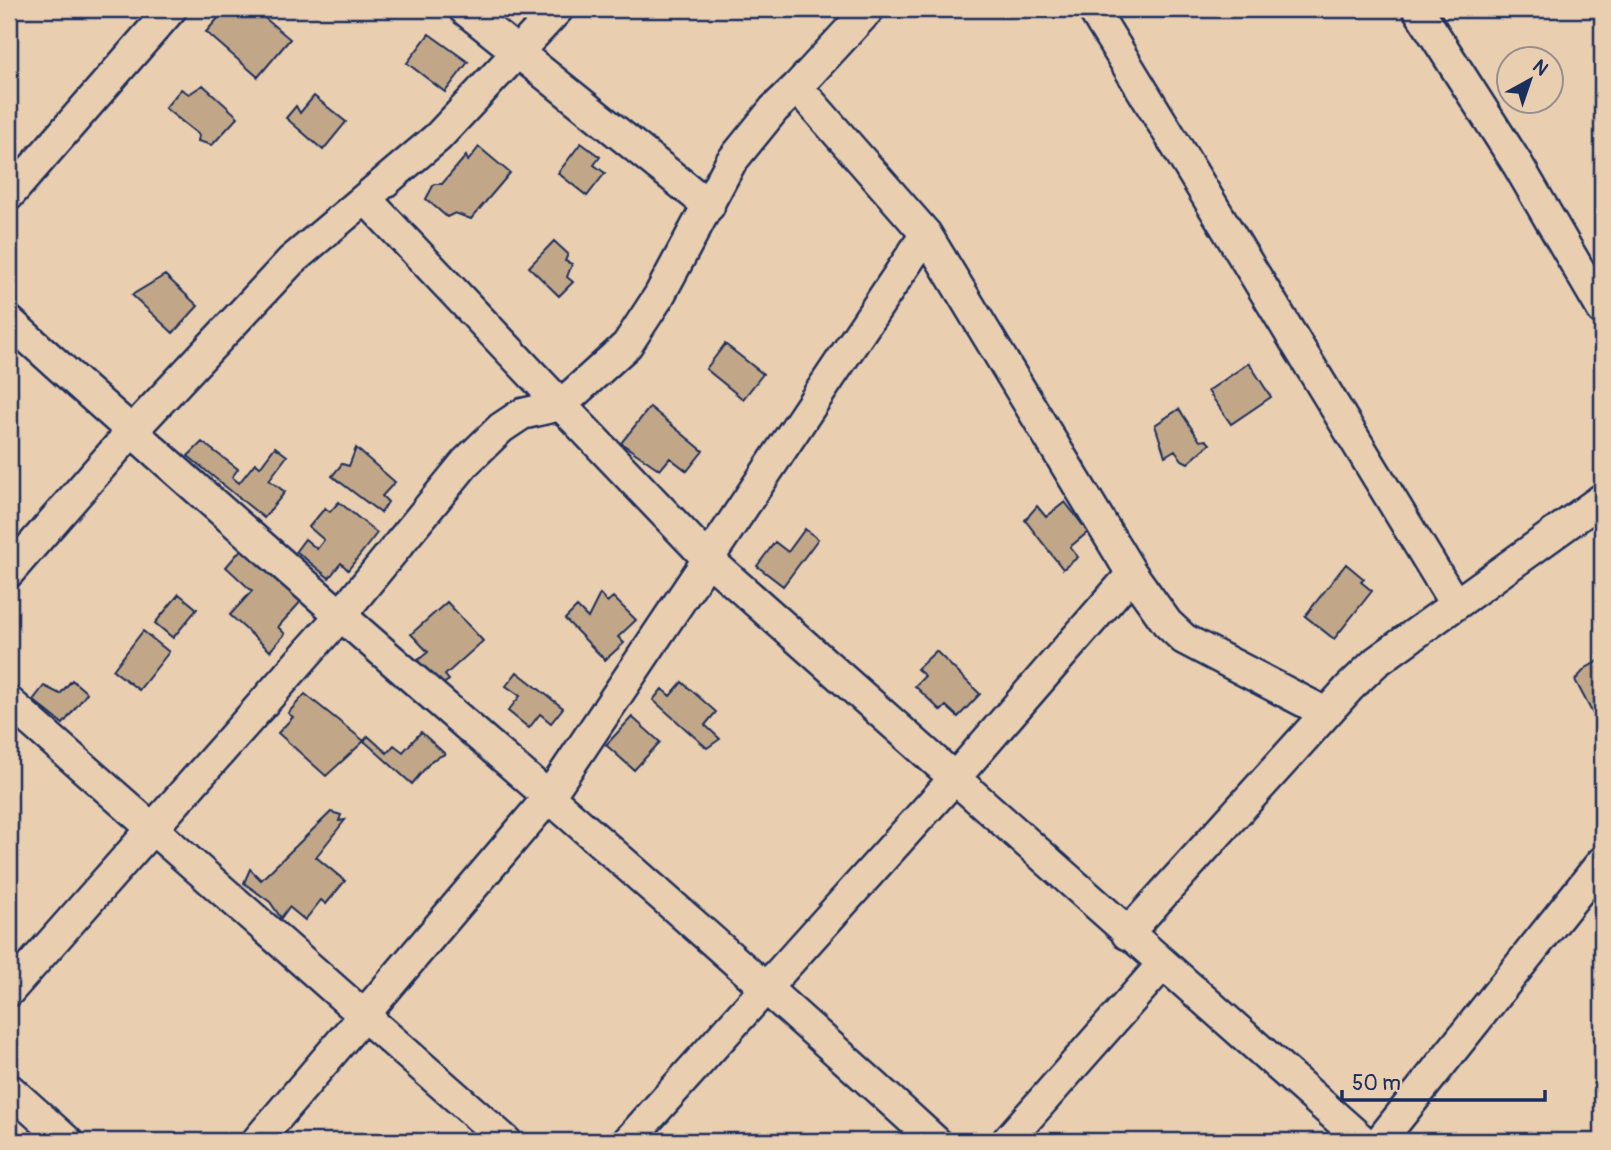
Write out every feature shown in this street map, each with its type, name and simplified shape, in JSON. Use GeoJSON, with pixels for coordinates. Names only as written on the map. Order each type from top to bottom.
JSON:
{"type":"FeatureCollection","features":[{"type":"Feature","properties":{"kind":"street"},"geometry":{"type":"LineString","coordinates":[[9,195],[171,9]]}},
{"type":"Feature","properties":{"kind":"street"},"geometry":{"type":"LineString","coordinates":[[464,9],[516,54],[709,206]]}},
{"type":"Feature","properties":{"kind":"street"},"geometry":{"type":"LineString","coordinates":[[9,572],[131,432],[291,261],[438,136],[558,9]]}},
{"type":"Feature","properties":{"kind":"street"},"geometry":{"type":"LineString","coordinates":[[9,991],[340,616],[466,461],[492,436],[522,414],[561,405],[626,345],[659,296],[731,162],[774,109],[869,9]]}},
{"type":"Feature","properties":{"kind":"street"},"geometry":{"type":"LineString","coordinates":[[1093,9],[1454,604]]}},
{"type":"Feature","properties":{"kind":"street"},"geometry":{"type":"LineString","coordinates":[[1418,9],[1518,165],[1602,309]]}},
{"type":"Feature","properties":{"kind":"street"},"geometry":{"type":"LineString","coordinates":[[797,87],[926,234],[1132,574],[1167,623],[1184,639],[1326,713]]}},
{"type":"Feature","properties":{"kind":"street"},"geometry":{"type":"LineString","coordinates":[[366,199],[709,560],[953,780],[1363,1141]]}},
{"type":"Feature","properties":{"kind":"street"},"geometry":{"type":"LineString","coordinates":[[257,1141],[548,798],[926,234]]}},
{"type":"Feature","properties":{"kind":"street"},"geometry":{"type":"LineString","coordinates":[[9,321],[340,616],[766,986],[935,1141]]}},
{"type":"Feature","properties":{"kind":"street"},"geometry":{"type":"LineString","coordinates":[[1127,934],[1326,713],[1376,662],[1602,499]]}},
{"type":"Feature","properties":{"kind":"street"},"geometry":{"type":"LineString","coordinates":[[628,1141],[953,780],[1132,574]]}},
{"type":"Feature","properties":{"kind":"street"},"geometry":{"type":"LineString","coordinates":[[9,702],[149,830],[506,1141]]}},
{"type":"Feature","properties":{"kind":"street"},"geometry":{"type":"LineString","coordinates":[[1380,1141],[1602,862]]}},
{"type":"Feature","properties":{"kind":"street"},"geometry":{"type":"LineString","coordinates":[[1007,1141],[1162,965]]}},
{"type":"Feature","properties":{"kind":"street"},"geometry":{"type":"LineString","coordinates":[[9,1089],[67,1141]]}},
{"type":"Feature","properties":{"kind":"building"},"geometry":{"type":"Polygon","coordinates":[[[226,9],[254,9],[290,39],[258,77],[206,32],[226,9]]]}},
{"type":"Feature","properties":{"kind":"building"},"geometry":{"type":"Polygon","coordinates":[[[429,34],[468,62],[445,92],[407,63],[429,34]]]}},
{"type":"Feature","properties":{"kind":"building"},"geometry":{"type":"Polygon","coordinates":[[[203,85],[238,117],[212,145],[198,141],[199,135],[165,108],[181,89],[189,94],[203,85]]]}},
{"type":"Feature","properties":{"kind":"building"},"geometry":{"type":"Polygon","coordinates":[[[314,96],[346,122],[323,150],[286,118],[296,106],[300,113],[314,96]]]}},
{"type":"Feature","properties":{"kind":"building"},"geometry":{"type":"Polygon","coordinates":[[[581,143],[600,157],[594,165],[605,173],[587,196],[558,173],[581,143]]]}},
{"type":"Feature","properties":{"kind":"building"},"geometry":{"type":"Polygon","coordinates":[[[479,147],[510,173],[471,219],[455,213],[447,217],[426,199],[434,184],[442,184],[466,156],[468,161],[479,147]]]}},
{"type":"Feature","properties":{"kind":"building"},"geometry":{"type":"Polygon","coordinates":[[[554,241],[568,254],[565,261],[572,264],[567,277],[573,282],[559,296],[529,267],[554,241]]]}},
{"type":"Feature","properties":{"kind":"building"},"geometry":{"type":"Polygon","coordinates":[[[165,275],[198,306],[173,333],[132,295],[165,275]]]}},
{"type":"Feature","properties":{"kind":"building"},"geometry":{"type":"Polygon","coordinates":[[[725,344],[763,374],[743,399],[706,369],[725,344]]]}},
{"type":"Feature","properties":{"kind":"building"},"geometry":{"type":"Polygon","coordinates":[[[1249,363],[1271,397],[1231,424],[1208,391],[1249,363]]]}},
{"type":"Feature","properties":{"kind":"building"},"geometry":{"type":"Polygon","coordinates":[[[650,407],[703,451],[687,471],[670,458],[660,470],[621,443],[650,407]]]}},
{"type":"Feature","properties":{"kind":"building"},"geometry":{"type":"Polygon","coordinates":[[[1179,409],[1200,441],[1206,440],[1210,444],[1188,463],[1182,460],[1175,450],[1165,456],[1155,425],[1179,409]]]}},
{"type":"Feature","properties":{"kind":"building"},"geometry":{"type":"Polygon","coordinates":[[[202,442],[238,469],[232,477],[239,483],[255,463],[260,467],[275,447],[287,456],[269,480],[285,492],[264,518],[188,456],[202,442]]]}},
{"type":"Feature","properties":{"kind":"building"},"geometry":{"type":"Polygon","coordinates":[[[356,448],[395,482],[382,496],[388,502],[381,513],[332,476],[342,464],[349,466],[356,448]]]}},
{"type":"Feature","properties":{"kind":"building"},"geometry":{"type":"Polygon","coordinates":[[[339,502],[377,533],[348,570],[341,563],[329,578],[296,551],[305,539],[317,549],[324,540],[309,527],[325,508],[330,512],[339,502]]]}},
{"type":"Feature","properties":{"kind":"building"},"geometry":{"type":"Polygon","coordinates":[[[1065,502],[1088,532],[1070,547],[1078,557],[1063,569],[1025,520],[1037,506],[1046,517],[1065,502]]]}},
{"type":"Feature","properties":{"kind":"building"},"geometry":{"type":"Polygon","coordinates":[[[805,529],[818,539],[783,586],[757,566],[775,542],[788,552],[805,529]]]}},
{"type":"Feature","properties":{"kind":"building"},"geometry":{"type":"Polygon","coordinates":[[[244,546],[303,599],[278,627],[285,634],[270,651],[230,615],[252,591],[226,567],[244,546]]]}},
{"type":"Feature","properties":{"kind":"building"},"geometry":{"type":"Polygon","coordinates":[[[1346,564],[1364,579],[1361,582],[1372,591],[1334,639],[1305,616],[1346,564]]]}},
{"type":"Feature","properties":{"kind":"building"},"geometry":{"type":"Polygon","coordinates":[[[179,594],[197,609],[173,638],[155,623],[179,594]]]}},
{"type":"Feature","properties":{"kind":"building"},"geometry":{"type":"Polygon","coordinates":[[[600,594],[607,602],[613,597],[636,620],[618,637],[624,643],[605,660],[565,619],[577,607],[588,618],[600,594]]]}},
{"type":"Feature","properties":{"kind":"building"},"geometry":{"type":"Polygon","coordinates":[[[447,602],[483,641],[445,675],[449,680],[439,687],[417,661],[428,652],[411,634],[447,602]]]}},
{"type":"Feature","properties":{"kind":"building"},"geometry":{"type":"Polygon","coordinates":[[[143,631],[169,652],[139,690],[113,670],[143,631]]]}},
{"type":"Feature","properties":{"kind":"building"},"geometry":{"type":"Polygon","coordinates":[[[936,651],[980,694],[958,717],[946,706],[941,711],[915,686],[925,676],[917,669],[936,651]]]}},
{"type":"Feature","properties":{"kind":"building"},"geometry":{"type":"Polygon","coordinates":[[[1602,659],[1602,719],[1594,716],[1575,680],[1586,668],[1602,659]]]}},
{"type":"Feature","properties":{"kind":"building"},"geometry":{"type":"Polygon","coordinates":[[[517,672],[563,708],[551,723],[540,714],[529,728],[508,711],[520,696],[506,686],[517,672]]]}},
{"type":"Feature","properties":{"kind":"building"},"geometry":{"type":"Polygon","coordinates":[[[72,680],[87,693],[63,724],[33,700],[44,686],[60,694],[72,680]]]}},
{"type":"Feature","properties":{"kind":"building"},"geometry":{"type":"Polygon","coordinates":[[[682,682],[716,712],[705,725],[720,739],[707,748],[653,700],[662,689],[670,696],[682,682]]]}},
{"type":"Feature","properties":{"kind":"building"},"geometry":{"type":"Polygon","coordinates":[[[305,694],[364,741],[326,776],[278,733],[293,717],[288,713],[305,694]]]}},
{"type":"Feature","properties":{"kind":"building"},"geometry":{"type":"Polygon","coordinates":[[[632,717],[660,742],[634,770],[606,745],[632,717]]]}},
{"type":"Feature","properties":{"kind":"building"},"geometry":{"type":"Polygon","coordinates":[[[421,732],[445,754],[432,760],[412,784],[364,741],[368,736],[387,753],[394,745],[403,752],[421,732]]]}},
{"type":"Feature","properties":{"kind":"building"},"geometry":{"type":"Polygon","coordinates":[[[331,812],[341,815],[339,821],[345,820],[316,857],[345,881],[326,904],[321,900],[305,920],[289,907],[281,918],[270,902],[244,883],[250,869],[261,880],[331,812]]]}}]}
